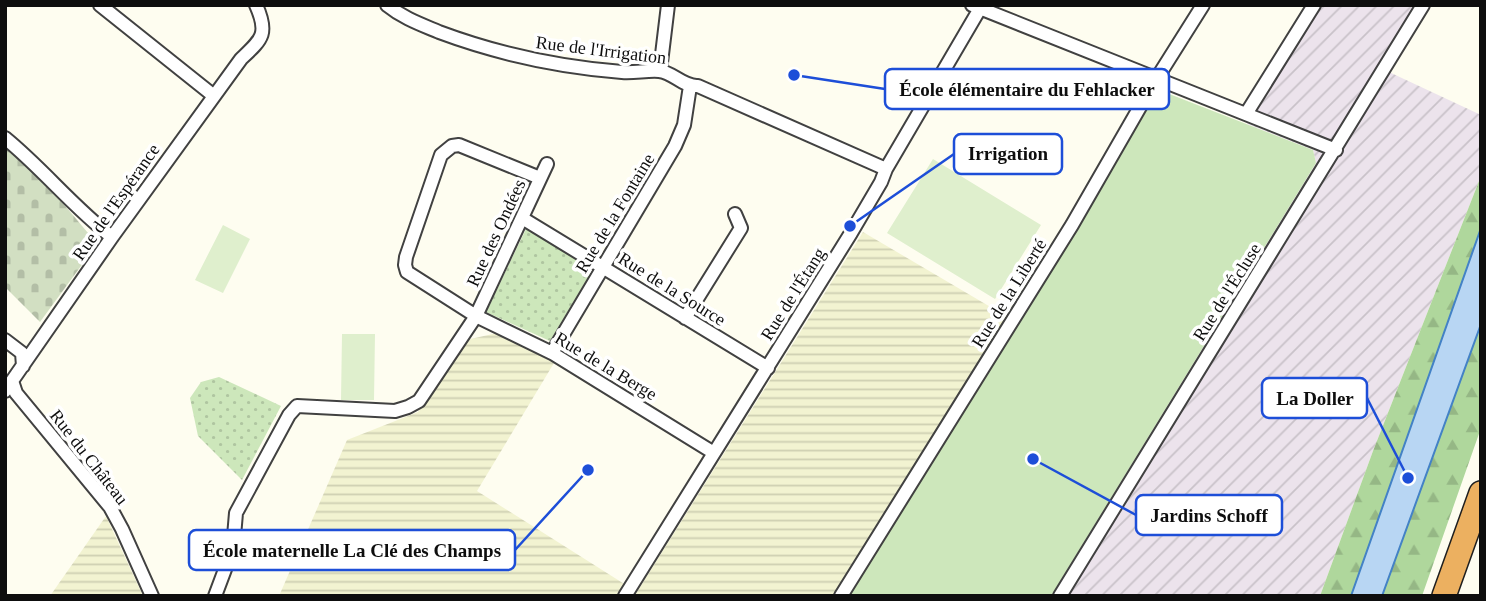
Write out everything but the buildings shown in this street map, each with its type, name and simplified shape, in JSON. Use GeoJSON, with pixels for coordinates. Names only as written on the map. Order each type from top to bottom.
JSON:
{"type":"FeatureCollection","features":[{"type":"Feature","properties":{"kind":"highway"},"geometry":{"type":"LineString","coordinates":[[1444,596],[1481,493]]}},
{"type":"Feature","properties":{"kind":"street"},"geometry":{"type":"LineString","coordinates":[[100,5],[214,96]]}},
{"type":"Feature","properties":{"kind":"street","name":"Rue de l'Espérance"},"geometry":{"type":"LineString","coordinates":[[9,386],[111,237],[241,59],[261,40],[264,22],[256,5]]}},
{"type":"Feature","properties":{"kind":"street","name":"Rue de l'Irrigation"},"geometry":{"type":"LineString","coordinates":[[387,5],[401,16],[481,48],[555,64],[622,72],[660,71],[886,169]]}},
{"type":"Feature","properties":{"kind":"street"},"geometry":{"type":"LineString","coordinates":[[660,71],[667,5]]}},
{"type":"Feature","properties":{"kind":"street","name":"Rue de la Liberté"},"geometry":{"type":"LineString","coordinates":[[841,596],[1072,225],[1156,79],[1203,5]]}},
{"type":"Feature","properties":{"kind":"street"},"geometry":{"type":"LineString","coordinates":[[1246,114],[1314,5]]}},
{"type":"Feature","properties":{"kind":"street","name":"Rue de l'Écluse"},"geometry":{"type":"LineString","coordinates":[[1060,596],[1423,5]]}},
{"type":"Feature","properties":{"kind":"street"},"geometry":{"type":"LineString","coordinates":[[978,6],[1336,149]]}},
{"type":"Feature","properties":{"kind":"street","name":"Rue de l'Étang"},"geometry":{"type":"LineString","coordinates":[[625,596],[854,228],[978,6]]}},
{"type":"Feature","properties":{"kind":"street","name":"Rue de la Fontaine"},"geometry":{"type":"LineString","coordinates":[[552,353],[676,146],[684,125],[690,86]]}},
{"type":"Feature","properties":{"kind":"street"},"geometry":{"type":"LineString","coordinates":[[5,138],[30,159],[87,219],[111,237]]}},
{"type":"Feature","properties":{"kind":"street","name":"Rue de la Berge"},"geometry":{"type":"LineString","coordinates":[[540,178],[459,145],[453,146],[442,155],[405,265],[410,276],[476,316],[552,353],[714,453]]}},
{"type":"Feature","properties":{"kind":"street","name":"Rue des Ondées"},"geometry":{"type":"LineString","coordinates":[[215,596],[233,548],[236,513],[289,415],[298,406],[395,411],[419,401],[476,316],[547,164]]}},
{"type":"Feature","properties":{"kind":"street"},"geometry":{"type":"LineString","coordinates":[[685,318],[741,228],[735,214]]}},
{"type":"Feature","properties":{"kind":"street","name":"Rue de la Source"},"geometry":{"type":"LineString","coordinates":[[522,218],[768,368]]}},
{"type":"Feature","properties":{"kind":"street"},"geometry":{"type":"LineString","coordinates":[[5,340],[23,355],[23,366]]}},
{"type":"Feature","properties":{"kind":"street","name":"Rue du Château"},"geometry":{"type":"LineString","coordinates":[[9,386],[110,507],[152,596]]}},
{"type":"Feature","properties":{"kind":"shaded area"},"geometry":{"type":"Polygon","coordinates":[[[1320,5],[1430,5],[1389,72],[1481,115],[1481,176],[1373,451],[1320,596],[1051,596],[1316,163],[1313,150],[1247,124],[1320,5]]]}},
{"type":"Feature","properties":{"kind":"green space"},"geometry":{"type":"Polygon","coordinates":[[[1159,90],[1313,150],[1316,163],[1051,596],[846,596],[1159,90]]]}},
{"type":"Feature","properties":{"kind":"green space"},"geometry":{"type":"Polygon","coordinates":[[[5,145],[61,201],[88,233],[92,251],[40,322],[5,287],[5,145]]]}},
{"type":"Feature","properties":{"kind":"green space"},"geometry":{"type":"Polygon","coordinates":[[[933,159],[1041,225],[995,299],[887,233],[933,159]]]}},
{"type":"Feature","properties":{"kind":"green space"},"geometry":{"type":"Polygon","coordinates":[[[1481,176],[1481,228],[1351,596],[1320,596],[1373,451],[1481,176]]]}},
{"type":"Feature","properties":{"kind":"green space"},"geometry":{"type":"Polygon","coordinates":[[[223,225],[250,239],[223,293],[195,280],[223,225]]]}},
{"type":"Feature","properties":{"kind":"green space"},"geometry":{"type":"Polygon","coordinates":[[[526,229],[589,264],[590,274],[550,341],[486,312],[526,229]]]}},
{"type":"Feature","properties":{"kind":"green space"},"geometry":{"type":"Polygon","coordinates":[[[863,232],[1016,322],[846,596],[279,596],[347,440],[418,412],[466,340],[497,333],[554,363],[477,491],[637,592],[863,232]]]}},
{"type":"Feature","properties":{"kind":"green space"},"geometry":{"type":"Polygon","coordinates":[[[1481,324],[1481,428],[1422,596],[1382,596],[1481,324]]]}},
{"type":"Feature","properties":{"kind":"green space"},"geometry":{"type":"Polygon","coordinates":[[[342,334],[375,334],[374,400],[341,400],[342,334]]]}},
{"type":"Feature","properties":{"kind":"green space"},"geometry":{"type":"Polygon","coordinates":[[[219,377],[281,406],[242,480],[198,436],[190,398],[201,382],[219,377]]]}},
{"type":"Feature","properties":{"kind":"green space"},"geometry":{"type":"Polygon","coordinates":[[[106,516],[143,596],[50,596],[106,516]]]}},
{"type":"Feature","properties":{"kind":"water"},"geometry":{"type":"Polygon","coordinates":[[[1481,228],[1481,324],[1382,596],[1351,596],[1481,228]]]}},
{"type":"Feature","properties":{"kind":"place","name":"École élémentaire du Fehlacker"},"geometry":{"type":"Point","coordinates":[794,75]}},
{"type":"Feature","properties":{"kind":"place","name":"Irrigation"},"geometry":{"type":"Point","coordinates":[850,226]}},
{"type":"Feature","properties":{"kind":"place","name":"Jardins Schoff"},"geometry":{"type":"Point","coordinates":[1033,459]}},
{"type":"Feature","properties":{"kind":"place","name":"École maternelle La Clé des Champs"},"geometry":{"type":"Point","coordinates":[588,470]}},
{"type":"Feature","properties":{"kind":"place","name":"La Doller"},"geometry":{"type":"Point","coordinates":[1408,478]}}]}
